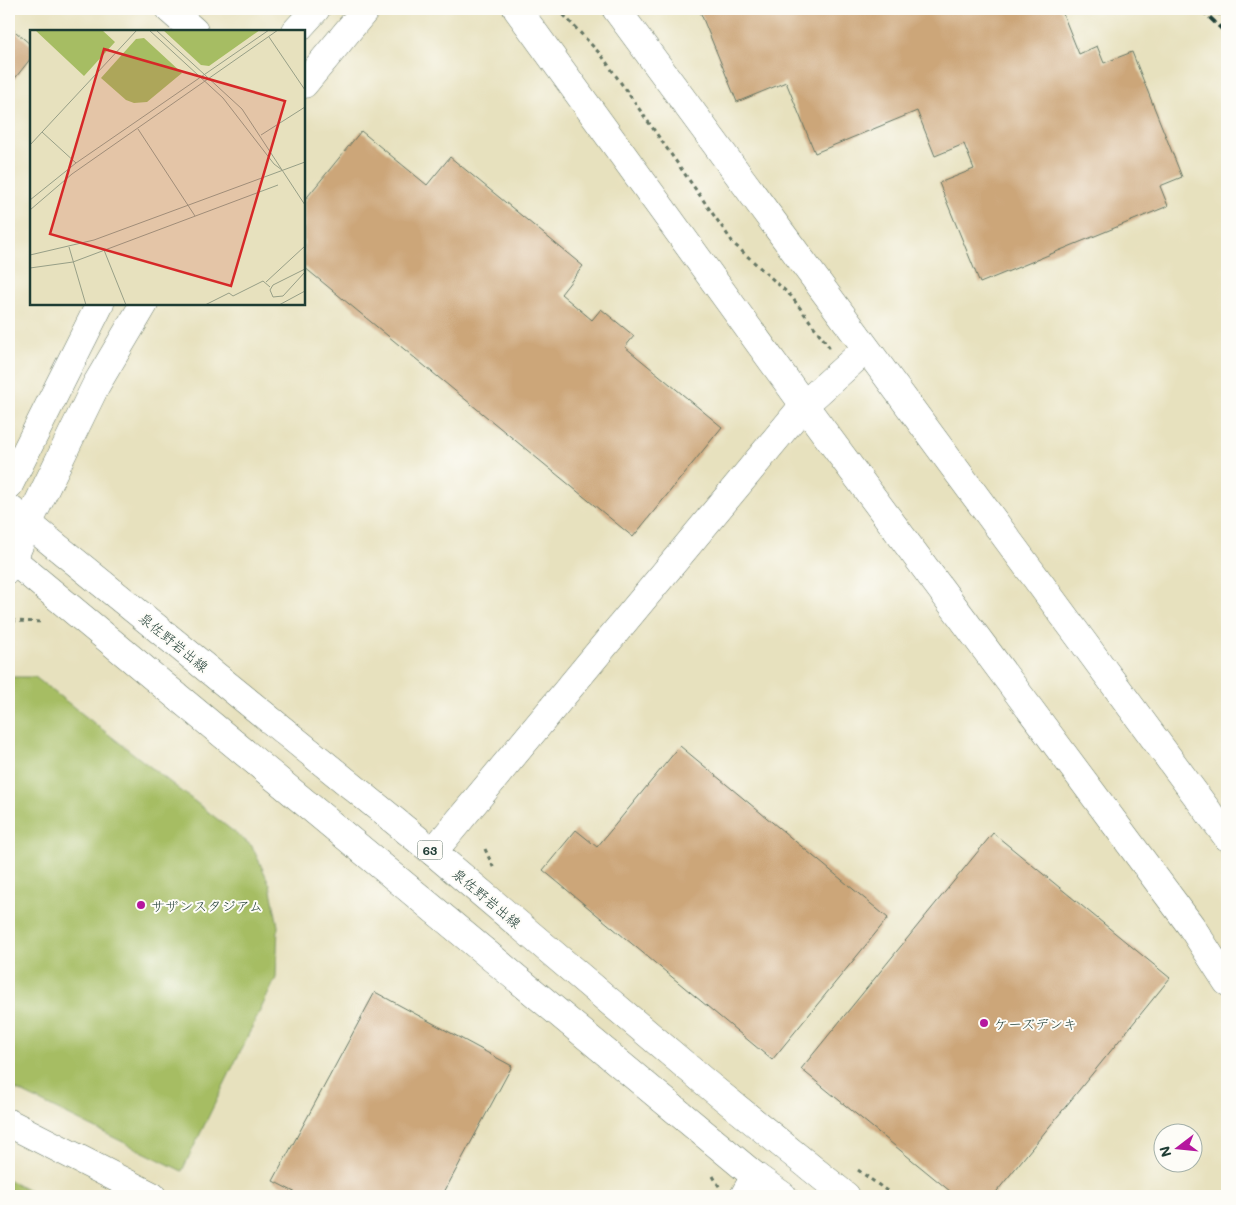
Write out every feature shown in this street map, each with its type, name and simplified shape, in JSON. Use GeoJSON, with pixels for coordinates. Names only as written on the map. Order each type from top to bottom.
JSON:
{"type":"FeatureCollection","features":[{"type":"Feature","properties":{"kind":"street"},"geometry":{"type":"LineString","coordinates":[[169,9],[193,30]]}},
{"type":"Feature","properties":{"kind":"street"},"geometry":{"type":"LineString","coordinates":[[297,30],[316,9]]}},
{"type":"Feature","properties":{"kind":"street"},"geometry":{"type":"LineString","coordinates":[[305,83],[366,9]]}},
{"type":"Feature","properties":{"kind":"street"},"geometry":{"type":"LineString","coordinates":[[517,9],[804,405],[1191,926],[1227,982]]}},
{"type":"Feature","properties":{"kind":"street"},"geometry":{"type":"LineString","coordinates":[[616,9],[1227,837]]}},
{"type":"Feature","properties":{"kind":"street"},"geometry":{"type":"LineString","coordinates":[[9,485],[99,305]]}},
{"type":"Feature","properties":{"kind":"street"},"geometry":{"type":"LineString","coordinates":[[143,305],[18,516],[10,562],[750,1186],[783,1196]]}},
{"type":"Feature","properties":{"kind":"street"},"geometry":{"type":"LineString","coordinates":[[432,852],[804,405],[866,349]]}},
{"type":"Feature","properties":{"kind":"street","name":"泉佐野岩出線"},"geometry":{"type":"LineString","coordinates":[[18,516],[432,852],[712,1088],[846,1196]]}},
{"type":"Feature","properties":{"kind":"street"},"geometry":{"type":"LineString","coordinates":[[9,1124],[152,1196]]}},
{"type":"Feature","properties":{"kind":"path"},"geometry":{"type":"LineString","coordinates":[[558,9],[602,56],[734,244],[791,296],[833,352]]}},
{"type":"Feature","properties":{"kind":"green space","name":"サザンスタジアム"},"geometry":{"type":"Polygon","coordinates":[[[13,677],[35,677],[252,846],[270,885],[278,926],[276,978],[182,1171],[9,1086],[9,685],[13,677]]]}},
{"type":"Feature","properties":{"kind":"green space"},"geometry":{"type":"Polygon","coordinates":[[[9,1180],[41,1196],[9,1196],[9,1180]]]}},
{"type":"Feature","properties":{"kind":"building"},"geometry":{"type":"Polygon","coordinates":[[[699,9],[1061,9],[1079,54],[1097,46],[1104,63],[1132,52],[1182,177],[1160,186],[1168,206],[980,283],[939,183],[974,169],[964,144],[935,156],[917,111],[815,153],[786,82],[737,102],[699,9]]]}},
{"type":"Feature","properties":{"kind":"building"},"geometry":{"type":"Polygon","coordinates":[[[9,26],[30,44],[30,59],[9,86],[9,26]]]}},
{"type":"Feature","properties":{"kind":"building"},"geometry":{"type":"Polygon","coordinates":[[[361,131],[427,185],[450,157],[583,266],[561,294],[592,320],[601,309],[634,336],[625,347],[722,427],[633,537],[305,268],[305,200],[361,131]]]}},
{"type":"Feature","properties":{"kind":"building"},"geometry":{"type":"Polygon","coordinates":[[[680,746],[888,918],[772,1060],[543,870],[576,830],[597,847],[680,746]]]}},
{"type":"Feature","properties":{"kind":"building"},"geometry":{"type":"Polygon","coordinates":[[[993,833],[1170,978],[993,1196],[956,1196],[801,1069],[993,833]]]}},
{"type":"Feature","properties":{"kind":"building"},"geometry":{"type":"Polygon","coordinates":[[[375,992],[512,1066],[442,1196],[302,1196],[273,1181],[375,992]]]}},
{"type":"Feature","properties":{"kind":"railway"},"geometry":{"type":"LineString","coordinates":[[1201,9],[1227,34]]}},
{"type":"Feature","properties":{"kind":"railway"},"geometry":{"type":"LineString","coordinates":[[1215,9],[1227,21]]}},
{"type":"Feature","properties":{"kind":"place","name":"サザンスタジアム"},"geometry":{"type":"Point","coordinates":[141,905]}},
{"type":"Feature","properties":{"kind":"place","name":"ケーズデンキ"},"geometry":{"type":"Point","coordinates":[984,1023]}}]}
